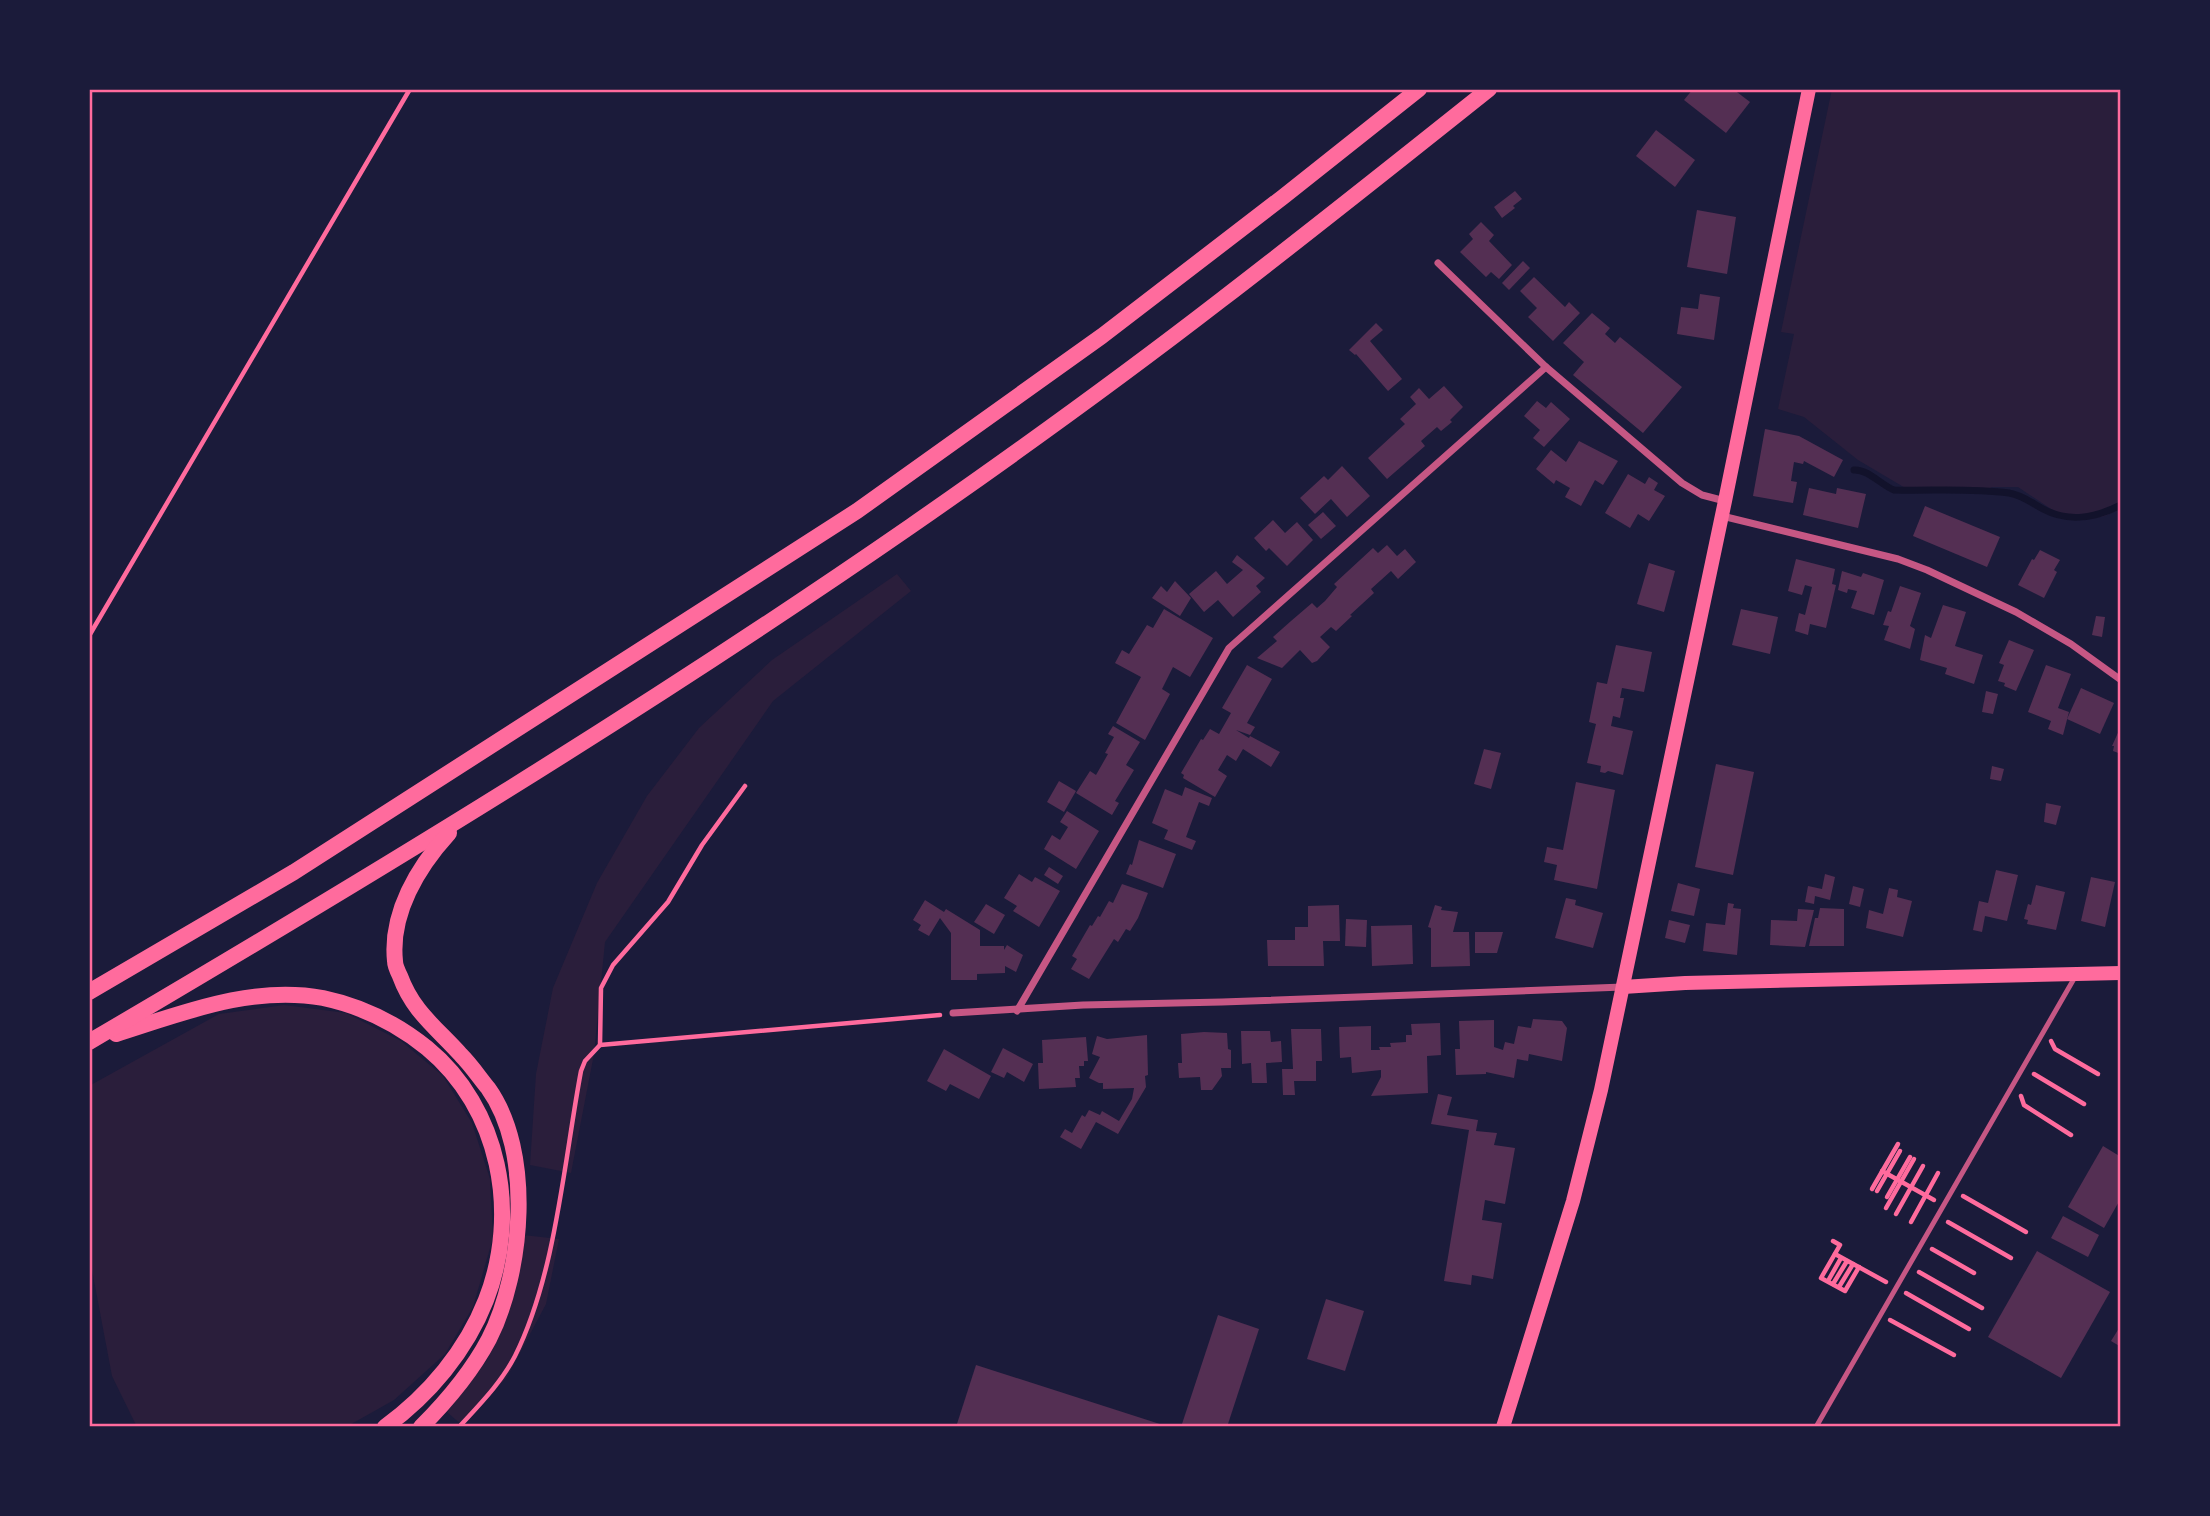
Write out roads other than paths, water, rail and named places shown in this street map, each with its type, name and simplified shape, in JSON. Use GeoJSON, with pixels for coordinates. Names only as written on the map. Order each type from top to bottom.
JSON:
{"type":"FeatureCollection","features":[{"type":"Feature","properties":{"kind":"highway"},"geometry":{"type":"LineString","coordinates":[[89,992],[294,872],[857,511],[1102,336],[1419,89]]}},
{"type":"Feature","properties":{"kind":"highway"},"geometry":{"type":"LineString","coordinates":[[90,1042],[461,819],[708,662],[909,527],[1069,414],[1219,302],[1489,89]]}},
{"type":"Feature","properties":{"kind":"highway"},"geometry":{"type":"LineString","coordinates":[[421,1427],[468,1375],[489,1338],[508,1287],[515,1249],[519,1187],[512,1138],[490,1092],[462,1056],[425,1020],[406,993],[395,963],[396,925],[412,884],[434,849],[461,819]]}},
{"type":"Feature","properties":{"kind":"highway"},"geometry":{"type":"LineString","coordinates":[[90,1042],[217,1002],[268,994],[298,995],[349,1005],[373,1014],[413,1037],[450,1070],[480,1116],[493,1145],[500,1172],[500,1248],[486,1299],[460,1350],[422,1395],[385,1427]]}},
{"type":"Feature","properties":{"kind":"main road"},"geometry":{"type":"LineString","coordinates":[[1503,1427],[1573,1201],[1623,987],[1809,89]]}},
{"type":"Feature","properties":{"kind":"main road"},"geometry":{"type":"LineString","coordinates":[[1623,987],[1685,983],[2121,973]]}},
{"type":"Feature","properties":{"kind":"street"},"geometry":{"type":"LineString","coordinates":[[1437,263],[1546,367],[1682,483],[1724,508],[1927,570],[2016,612],[2071,644],[2121,680]]}},
{"type":"Feature","properties":{"kind":"street"},"geometry":{"type":"LineString","coordinates":[[1017,1011],[1229,648],[1546,367]]}},
{"type":"Feature","properties":{"kind":"street"},"geometry":{"type":"LineString","coordinates":[[953,1013],[1083,1005],[1623,987]]}},
{"type":"Feature","properties":{"kind":"lane"},"geometry":{"type":"LineString","coordinates":[[1816,1427],[2077,974]]}},
{"type":"Feature","properties":{"kind":"waterway"},"geometry":{"type":"LineString","coordinates":[[1854,470],[1864,472],[1894,490],[1995,491],[2014,494],[2062,516],[2092,516],[2121,505]]}}]}
